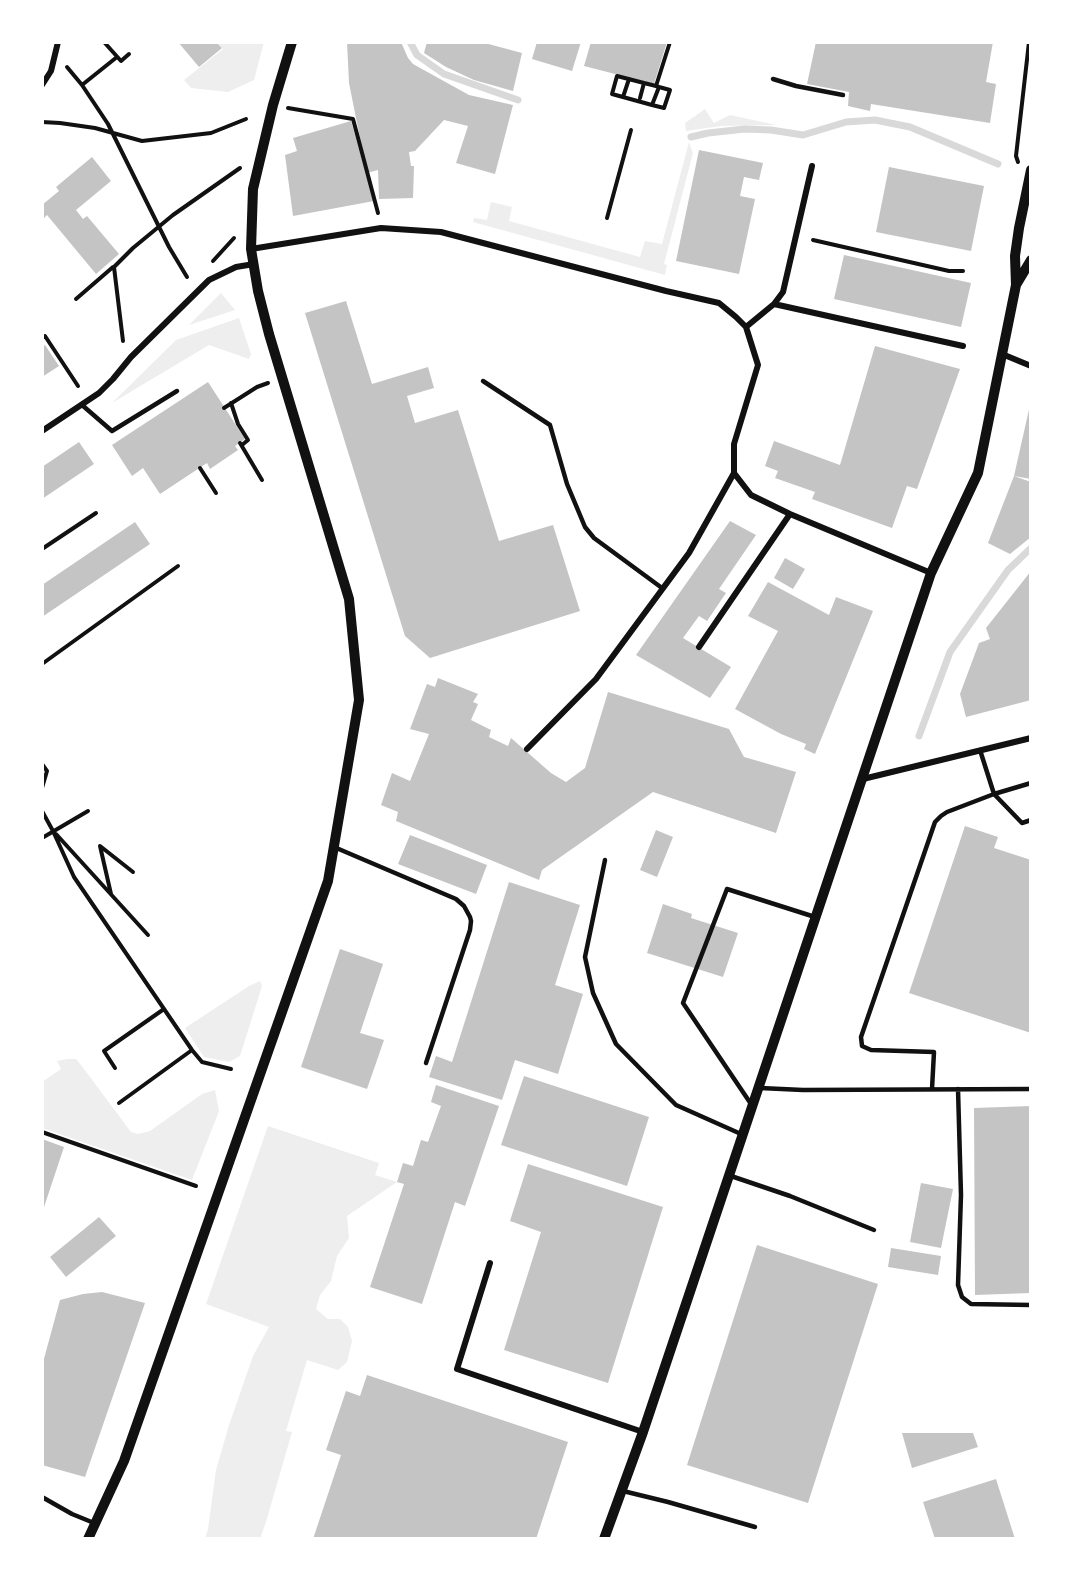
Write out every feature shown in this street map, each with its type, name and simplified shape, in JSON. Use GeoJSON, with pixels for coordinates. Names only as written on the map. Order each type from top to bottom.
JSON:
{"type":"FeatureCollection","features":[{"type":"Feature","properties":{"kind":"street"},"geometry":{"type":"LineString","coordinates":[[42,85],[51,70],[58,42]]}},
{"type":"Feature","properties":{"kind":"street"},"geometry":{"type":"LineString","coordinates":[[88,1539],[124,1461],[328,881],[359,700],[349,599],[265,316],[251,249],[253,189],[273,105],[292,42]]}},
{"type":"Feature","properties":{"kind":"street"},"geometry":{"type":"LineString","coordinates":[[746,327],[774,304],[783,292],[813,166]]}},
{"type":"Feature","properties":{"kind":"street"},"geometry":{"type":"LineString","coordinates":[[604,1539],[623,1491],[931,573],[978,473],[1016,285],[1015,256],[1018,228],[1031,170]]}},
{"type":"Feature","properties":{"kind":"street"},"geometry":{"type":"LineString","coordinates":[[251,249],[381,228],[441,232],[719,303],[746,327],[758,365],[734,444],[734,473],[689,553],[596,679],[527,749]]}},
{"type":"Feature","properties":{"kind":"street"},"geometry":{"type":"LineString","coordinates":[[1016,285],[1031,260]]}},
{"type":"Feature","properties":{"kind":"street"},"geometry":{"type":"LineString","coordinates":[[42,431],[99,393],[197,289],[209,280],[236,267],[254,264]]}},
{"type":"Feature","properties":{"kind":"street"},"geometry":{"type":"LineString","coordinates":[[774,304],[963,346]]}},
{"type":"Feature","properties":{"kind":"street"},"geometry":{"type":"LineString","coordinates":[[1002,354],[1031,366]]}},
{"type":"Feature","properties":{"kind":"street"},"geometry":{"type":"LineString","coordinates":[[734,473],[751,495],[790,514],[931,573]]}},
{"type":"Feature","properties":{"kind":"street"},"geometry":{"type":"LineString","coordinates":[[699,647],[790,514]]}},
{"type":"Feature","properties":{"kind":"street"},"geometry":{"type":"LineString","coordinates":[[861,780],[1031,738]]}},
{"type":"Feature","properties":{"kind":"street"},"geometry":{"type":"LineString","coordinates":[[490,1263],[458,1369],[642,1432]]}},
{"type":"Feature","properties":{"kind":"lane"},"geometry":{"type":"LineString","coordinates":[[773,79],[843,95]]}},
{"type":"Feature","properties":{"kind":"lane"},"geometry":{"type":"LineString","coordinates":[[483,381],[550,425],[567,484],[585,527],[594,538],[662,588]]}},
{"type":"Feature","properties":{"kind":"lane"},"geometry":{"type":"LineString","coordinates":[[82,405],[111,431],[177,391]]}},
{"type":"Feature","properties":{"kind":"lane"},"geometry":{"type":"LineString","coordinates":[[980,750],[994,794],[1022,823],[1031,820]]}},
{"type":"Feature","properties":{"kind":"lane"},"geometry":{"type":"LineString","coordinates":[[932,1089],[934,1052],[871,1050],[862,1046],[861,1037],[935,822],[947,812],[1031,783]]}},
{"type":"Feature","properties":{"kind":"lane"},"geometry":{"type":"LineString","coordinates":[[334,847],[456,898],[470,916],[470,930],[426,1063]]}},
{"type":"Feature","properties":{"kind":"lane"},"geometry":{"type":"LineString","coordinates":[[605,860],[585,957],[593,993],[616,1044],[676,1105],[742,1134]]}},
{"type":"Feature","properties":{"kind":"lane"},"geometry":{"type":"LineString","coordinates":[[752,1105],[683,1003],[727,889],[815,917]]}},
{"type":"Feature","properties":{"kind":"lane"},"geometry":{"type":"LineString","coordinates":[[757,1088],[803,1090],[1031,1089]]}},
{"type":"Feature","properties":{"kind":"lane"},"geometry":{"type":"LineString","coordinates":[[958,1089],[961,1195],[958,1285],[962,1297],[971,1304],[1031,1305]]}},
{"type":"Feature","properties":{"kind":"lane"},"geometry":{"type":"LineString","coordinates":[[728,1175],[790,1196],[874,1230]]}},
{"type":"Feature","properties":{"kind":"lane"},"geometry":{"type":"LineString","coordinates":[[623,1491],[755,1527]]}},
{"type":"Feature","properties":{"kind":"lane"},"geometry":{"type":"LineString","coordinates":[[42,1497],[94,1523]]}},
{"type":"Feature","properties":{"kind":"path"},"geometry":{"type":"LineString","coordinates":[[104,42],[121,61],[129,54]]}},
{"type":"Feature","properties":{"kind":"path"},"geometry":{"type":"LineString","coordinates":[[652,105],[670,42]]}},
{"type":"Feature","properties":{"kind":"path"},"geometry":{"type":"LineString","coordinates":[[1019,164],[1016,156],[1029,42]]}},
{"type":"Feature","properties":{"kind":"path"},"geometry":{"type":"LineString","coordinates":[[56,52],[82,85],[112,134],[187,277]]}},
{"type":"Feature","properties":{"kind":"path"},"geometry":{"type":"LineString","coordinates":[[82,85],[117,57]]}},
{"type":"Feature","properties":{"kind":"path"},"geometry":{"type":"LineString","coordinates":[[617,76],[658,86],[670,90],[664,108],[612,94],[617,76]]}},
{"type":"Feature","properties":{"kind":"path"},"geometry":{"type":"LineString","coordinates":[[623,97],[629,79]]}},
{"type":"Feature","properties":{"kind":"path"},"geometry":{"type":"LineString","coordinates":[[640,98],[644,83]]}},
{"type":"Feature","properties":{"kind":"path"},"geometry":{"type":"LineString","coordinates":[[273,105],[352,118],[378,213]]}},
{"type":"Feature","properties":{"kind":"path"},"geometry":{"type":"LineString","coordinates":[[42,122],[95,128],[142,141],[211,133],[246,119]]}},
{"type":"Feature","properties":{"kind":"path"},"geometry":{"type":"LineString","coordinates":[[607,218],[631,130]]}},
{"type":"Feature","properties":{"kind":"path"},"geometry":{"type":"LineString","coordinates":[[242,176],[244,164]]}},
{"type":"Feature","properties":{"kind":"path"},"geometry":{"type":"LineString","coordinates":[[76,299],[159,226],[240,168]]}},
{"type":"Feature","properties":{"kind":"path"},"geometry":{"type":"LineString","coordinates":[[211,263],[236,234]]}},
{"type":"Feature","properties":{"kind":"path"},"geometry":{"type":"LineString","coordinates":[[813,240],[949,271],[963,271]]}},
{"type":"Feature","properties":{"kind":"path"},"geometry":{"type":"LineString","coordinates":[[114,267],[123,341]]}},
{"type":"Feature","properties":{"kind":"path"},"geometry":{"type":"LineString","coordinates":[[42,338],[45,336],[78,386]]}},
{"type":"Feature","properties":{"kind":"path"},"geometry":{"type":"LineString","coordinates":[[224,408],[257,387],[283,378]]}},
{"type":"Feature","properties":{"kind":"path"},"geometry":{"type":"LineString","coordinates":[[231,403],[238,424],[248,440],[241,444],[262,480]]}},
{"type":"Feature","properties":{"kind":"path"},"geometry":{"type":"LineString","coordinates":[[200,468],[216,493]]}},
{"type":"Feature","properties":{"kind":"path"},"geometry":{"type":"LineString","coordinates":[[42,549],[96,513]]}},
{"type":"Feature","properties":{"kind":"path"},"geometry":{"type":"LineString","coordinates":[[42,664],[178,566]]}},
{"type":"Feature","properties":{"kind":"path"},"geometry":{"type":"LineString","coordinates":[[42,764],[47,771],[42,788]]}},
{"type":"Feature","properties":{"kind":"path"},"geometry":{"type":"LineString","coordinates":[[42,811],[74,877],[192,1050],[202,1062],[231,1069]]}},
{"type":"Feature","properties":{"kind":"path"},"geometry":{"type":"LineString","coordinates":[[42,838],[88,811]]}},
{"type":"Feature","properties":{"kind":"path"},"geometry":{"type":"LineString","coordinates":[[53,831],[148,935]]}},
{"type":"Feature","properties":{"kind":"path"},"geometry":{"type":"LineString","coordinates":[[111,894],[100,846],[133,872]]}},
{"type":"Feature","properties":{"kind":"path"},"geometry":{"type":"LineString","coordinates":[[115,1068],[104,1051],[164,1009]]}},
{"type":"Feature","properties":{"kind":"path"},"geometry":{"type":"LineString","coordinates":[[119,1103],[192,1050]]}},
{"type":"Feature","properties":{"kind":"path"},"geometry":{"type":"LineString","coordinates":[[42,1132],[196,1186]]}},
{"type":"Feature","properties":{"kind":"shaded area"},"geometry":{"type":"Polygon","coordinates":[[[217,42],[264,42],[254,80],[228,92],[191,88],[184,80],[223,49],[217,42]]]}},
{"type":"Feature","properties":{"kind":"shaded area"},"geometry":{"type":"Polygon","coordinates":[[[705,109],[714,123],[730,115],[776,125],[721,126],[686,131],[685,123],[705,109]]]}},
{"type":"Feature","properties":{"kind":"shaded area"},"geometry":{"type":"Polygon","coordinates":[[[689,142],[693,153],[664,264],[667,265],[665,275],[473,222],[474,218],[487,220],[491,202],[512,207],[509,221],[640,257],[645,241],[662,244],[689,142]]]}},
{"type":"Feature","properties":{"kind":"shaded area"},"geometry":{"type":"Polygon","coordinates":[[[221,293],[235,310],[189,325],[221,293]]]}},
{"type":"Feature","properties":{"kind":"shaded area"},"geometry":{"type":"Polygon","coordinates":[[[239,318],[251,354],[249,359],[209,345],[112,403],[176,340],[239,318]]]}},
{"type":"Feature","properties":{"kind":"shaded area"},"geometry":{"type":"Polygon","coordinates":[[[260,981],[262,986],[240,1056],[229,1062],[204,1057],[185,1028],[260,981]]]}},
{"type":"Feature","properties":{"kind":"shaded area"},"geometry":{"type":"Polygon","coordinates":[[[76,1059],[131,1132],[138,1134],[150,1131],[202,1094],[215,1090],[219,1111],[192,1180],[42,1128],[42,1082],[61,1069],[57,1061],[76,1059]]]}},
{"type":"Feature","properties":{"kind":"shaded area"},"geometry":{"type":"Polygon","coordinates":[[[268,1126],[379,1163],[375,1175],[397,1182],[347,1216],[349,1238],[337,1256],[331,1281],[320,1295],[316,1309],[328,1319],[340,1319],[348,1327],[352,1341],[347,1362],[338,1370],[307,1360],[286,1431],[292,1432],[260,1539],[205,1539],[216,1470],[229,1425],[253,1356],[269,1327],[206,1304],[268,1126]]]}},
{"type":"Feature","properties":{"kind":"building"},"geometry":{"type":"Polygon","coordinates":[[[178,42],[216,42],[222,48],[199,67],[178,42]]]}},
{"type":"Feature","properties":{"kind":"building"},"geometry":{"type":"Polygon","coordinates":[[[347,42],[401,42],[413,64],[469,95],[513,105],[495,174],[456,163],[468,126],[444,120],[415,151],[409,152],[411,166],[414,166],[413,198],[379,199],[378,170],[367,173],[349,83],[347,42]]]}},
{"type":"Feature","properties":{"kind":"building"},"geometry":{"type":"Polygon","coordinates":[[[427,42],[481,42],[522,53],[513,91],[474,80],[446,67],[424,53],[427,42]]]}},
{"type":"Feature","properties":{"kind":"building"},"geometry":{"type":"Polygon","coordinates":[[[537,42],[581,42],[572,71],[532,59],[537,42]]]}},
{"type":"Feature","properties":{"kind":"building"},"geometry":{"type":"Polygon","coordinates":[[[591,42],[667,42],[654,84],[584,66],[591,42]]]}},
{"type":"Feature","properties":{"kind":"building"},"geometry":{"type":"Polygon","coordinates":[[[816,42],[993,42],[986,82],[996,84],[990,123],[871,104],[870,111],[848,106],[849,92],[807,84],[816,42]]]}},
{"type":"Feature","properties":{"kind":"building"},"geometry":{"type":"Polygon","coordinates":[[[351,121],[374,201],[293,216],[285,155],[297,151],[293,138],[351,121]]]}},
{"type":"Feature","properties":{"kind":"building"},"geometry":{"type":"Polygon","coordinates":[[[699,150],[763,163],[759,180],[744,177],[740,196],[755,199],[739,274],[676,261],[699,150]]]}},
{"type":"Feature","properties":{"kind":"building"},"geometry":{"type":"Polygon","coordinates":[[[92,157],[111,181],[76,210],[83,219],[87,216],[119,254],[96,274],[47,215],[42,220],[42,205],[59,191],[56,187],[92,157]]]}},
{"type":"Feature","properties":{"kind":"building"},"geometry":{"type":"Polygon","coordinates":[[[889,167],[984,186],[971,251],[876,232],[889,167]]]}},
{"type":"Feature","properties":{"kind":"building"},"geometry":{"type":"Polygon","coordinates":[[[844,255],[971,283],[961,327],[834,299],[844,255]]]}},
{"type":"Feature","properties":{"kind":"building"},"geometry":{"type":"Polygon","coordinates":[[[346,301],[372,384],[428,367],[434,388],[407,396],[415,423],[458,410],[499,541],[553,525],[580,611],[430,658],[405,636],[305,313],[346,301]]]}},
{"type":"Feature","properties":{"kind":"building"},"geometry":{"type":"Polygon","coordinates":[[[45,345],[59,366],[42,377],[42,347],[45,345]]]}},
{"type":"Feature","properties":{"kind":"building"},"geometry":{"type":"Polygon","coordinates":[[[875,346],[960,369],[917,489],[907,486],[892,528],[812,499],[815,492],[775,478],[778,471],[765,466],[774,441],[840,465],[875,346]]]}},
{"type":"Feature","properties":{"kind":"building"},"geometry":{"type":"Polygon","coordinates":[[[208,382],[245,439],[235,446],[238,450],[210,469],[207,463],[160,494],[143,468],[132,476],[112,445],[208,382]]]}},
{"type":"Feature","properties":{"kind":"building"},"geometry":{"type":"Polygon","coordinates":[[[1031,405],[1031,479],[1014,476],[1031,405]]]}},
{"type":"Feature","properties":{"kind":"building"},"geometry":{"type":"Polygon","coordinates":[[[79,442],[94,464],[42,499],[42,467],[79,442]]]}},
{"type":"Feature","properties":{"kind":"building"},"geometry":{"type":"Polygon","coordinates":[[[1014,476],[1031,482],[1031,537],[1010,554],[988,543],[1014,476]]]}},
{"type":"Feature","properties":{"kind":"building"},"geometry":{"type":"Polygon","coordinates":[[[730,521],[756,535],[719,589],[726,593],[707,621],[699,616],[683,638],[731,667],[710,698],[636,655],[730,521]]]}},
{"type":"Feature","properties":{"kind":"building"},"geometry":{"type":"Polygon","coordinates":[[[135,522],[150,544],[42,617],[42,585],[135,522]]]}},
{"type":"Feature","properties":{"kind":"building"},"geometry":{"type":"Polygon","coordinates":[[[785,558],[805,569],[793,589],[774,578],[785,558]]]}},
{"type":"Feature","properties":{"kind":"building"},"geometry":{"type":"Polygon","coordinates":[[[1031,571],[1031,700],[966,717],[960,694],[979,643],[990,639],[986,628],[1031,571]]]}},
{"type":"Feature","properties":{"kind":"building"},"geometry":{"type":"Polygon","coordinates":[[[768,582],[829,615],[836,597],[873,611],[815,754],[804,749],[806,744],[781,734],[735,709],[778,631],[748,616],[768,582]]]}},
{"type":"Feature","properties":{"kind":"building"},"geometry":{"type":"Polygon","coordinates":[[[438,678],[478,694],[473,702],[478,704],[471,720],[491,730],[489,737],[508,746],[511,738],[551,773],[566,782],[585,768],[608,692],[729,729],[744,757],[796,772],[776,833],[653,792],[542,870],[539,880],[396,821],[398,812],[381,805],[392,773],[410,781],[429,734],[410,729],[427,684],[435,687],[438,678]]]}},
{"type":"Feature","properties":{"kind":"building"},"geometry":{"type":"Polygon","coordinates":[[[965,826],[998,837],[994,848],[1031,860],[1031,1033],[909,993],[965,826]]]}},
{"type":"Feature","properties":{"kind":"building"},"geometry":{"type":"Polygon","coordinates":[[[656,830],[673,837],[657,877],[640,870],[656,830]]]}},
{"type":"Feature","properties":{"kind":"building"},"geometry":{"type":"Polygon","coordinates":[[[410,835],[487,865],[476,894],[398,864],[410,835]]]}},
{"type":"Feature","properties":{"kind":"building"},"geometry":{"type":"Polygon","coordinates":[[[509,882],[580,905],[555,985],[583,994],[558,1074],[515,1060],[502,1100],[429,1077],[436,1056],[452,1062],[509,882]]]}},
{"type":"Feature","properties":{"kind":"building"},"geometry":{"type":"Polygon","coordinates":[[[663,904],[692,914],[691,918],[738,933],[723,977],[647,953],[663,904]]]}},
{"type":"Feature","properties":{"kind":"building"},"geometry":{"type":"Polygon","coordinates":[[[340,949],[383,964],[360,1033],[384,1040],[367,1089],[301,1067],[340,949]]]}},
{"type":"Feature","properties":{"kind":"building"},"geometry":{"type":"Polygon","coordinates":[[[524,1076],[649,1117],[627,1186],[501,1145],[524,1076]]]}},
{"type":"Feature","properties":{"kind":"building"},"geometry":{"type":"Polygon","coordinates":[[[436,1085],[499,1106],[465,1206],[455,1202],[422,1304],[370,1287],[404,1184],[397,1182],[403,1163],[413,1166],[421,1140],[428,1142],[441,1106],[431,1102],[436,1085]]]}},
{"type":"Feature","properties":{"kind":"building"},"geometry":{"type":"Polygon","coordinates":[[[1031,1106],[1031,1293],[975,1295],[974,1108],[1031,1106]]]}},
{"type":"Feature","properties":{"kind":"building"},"geometry":{"type":"Polygon","coordinates":[[[42,1139],[64,1147],[42,1213],[42,1139]]]}},
{"type":"Feature","properties":{"kind":"building"},"geometry":{"type":"Polygon","coordinates":[[[528,1164],[663,1207],[608,1383],[504,1350],[541,1232],[510,1221],[528,1164]]]}},
{"type":"Feature","properties":{"kind":"building"},"geometry":{"type":"Polygon","coordinates":[[[921,1183],[953,1189],[941,1248],[910,1242],[921,1183]]]}},
{"type":"Feature","properties":{"kind":"building"},"geometry":{"type":"Polygon","coordinates":[[[99,1217],[116,1236],[66,1277],[50,1257],[99,1217]]]}},
{"type":"Feature","properties":{"kind":"building"},"geometry":{"type":"Polygon","coordinates":[[[757,1245],[878,1284],[808,1503],[687,1465],[757,1245]]]}},
{"type":"Feature","properties":{"kind":"building"},"geometry":{"type":"Polygon","coordinates":[[[891,1248],[941,1256],[938,1275],[888,1267],[891,1248]]]}},
{"type":"Feature","properties":{"kind":"building"},"geometry":{"type":"Polygon","coordinates":[[[102,1292],[145,1303],[85,1477],[42,1465],[42,1366],[60,1300],[102,1292]]]}},
{"type":"Feature","properties":{"kind":"building"},"geometry":{"type":"Polygon","coordinates":[[[367,1375],[568,1442],[536,1539],[313,1539],[341,1455],[326,1450],[346,1391],[360,1396],[367,1375]]]}},
{"type":"Feature","properties":{"kind":"building"},"geometry":{"type":"Polygon","coordinates":[[[902,1433],[973,1433],[978,1447],[912,1468],[902,1433]]]}},
{"type":"Feature","properties":{"kind":"building"},"geometry":{"type":"Polygon","coordinates":[[[996,1479],[1015,1539],[935,1539],[923,1502],[996,1479]]]}},
{"type":"Feature","properties":{"kind":"waterway"},"geometry":{"type":"LineString","coordinates":[[410,42],[417,55],[444,74],[518,100]]}},
{"type":"Feature","properties":{"kind":"waterway"},"geometry":{"type":"LineString","coordinates":[[691,137],[745,129],[803,135],[846,122],[875,120],[910,127],[998,164]]}},
{"type":"Feature","properties":{"kind":"waterway"},"geometry":{"type":"LineString","coordinates":[[919,736],[950,652],[1008,570],[1031,548]]}}]}
